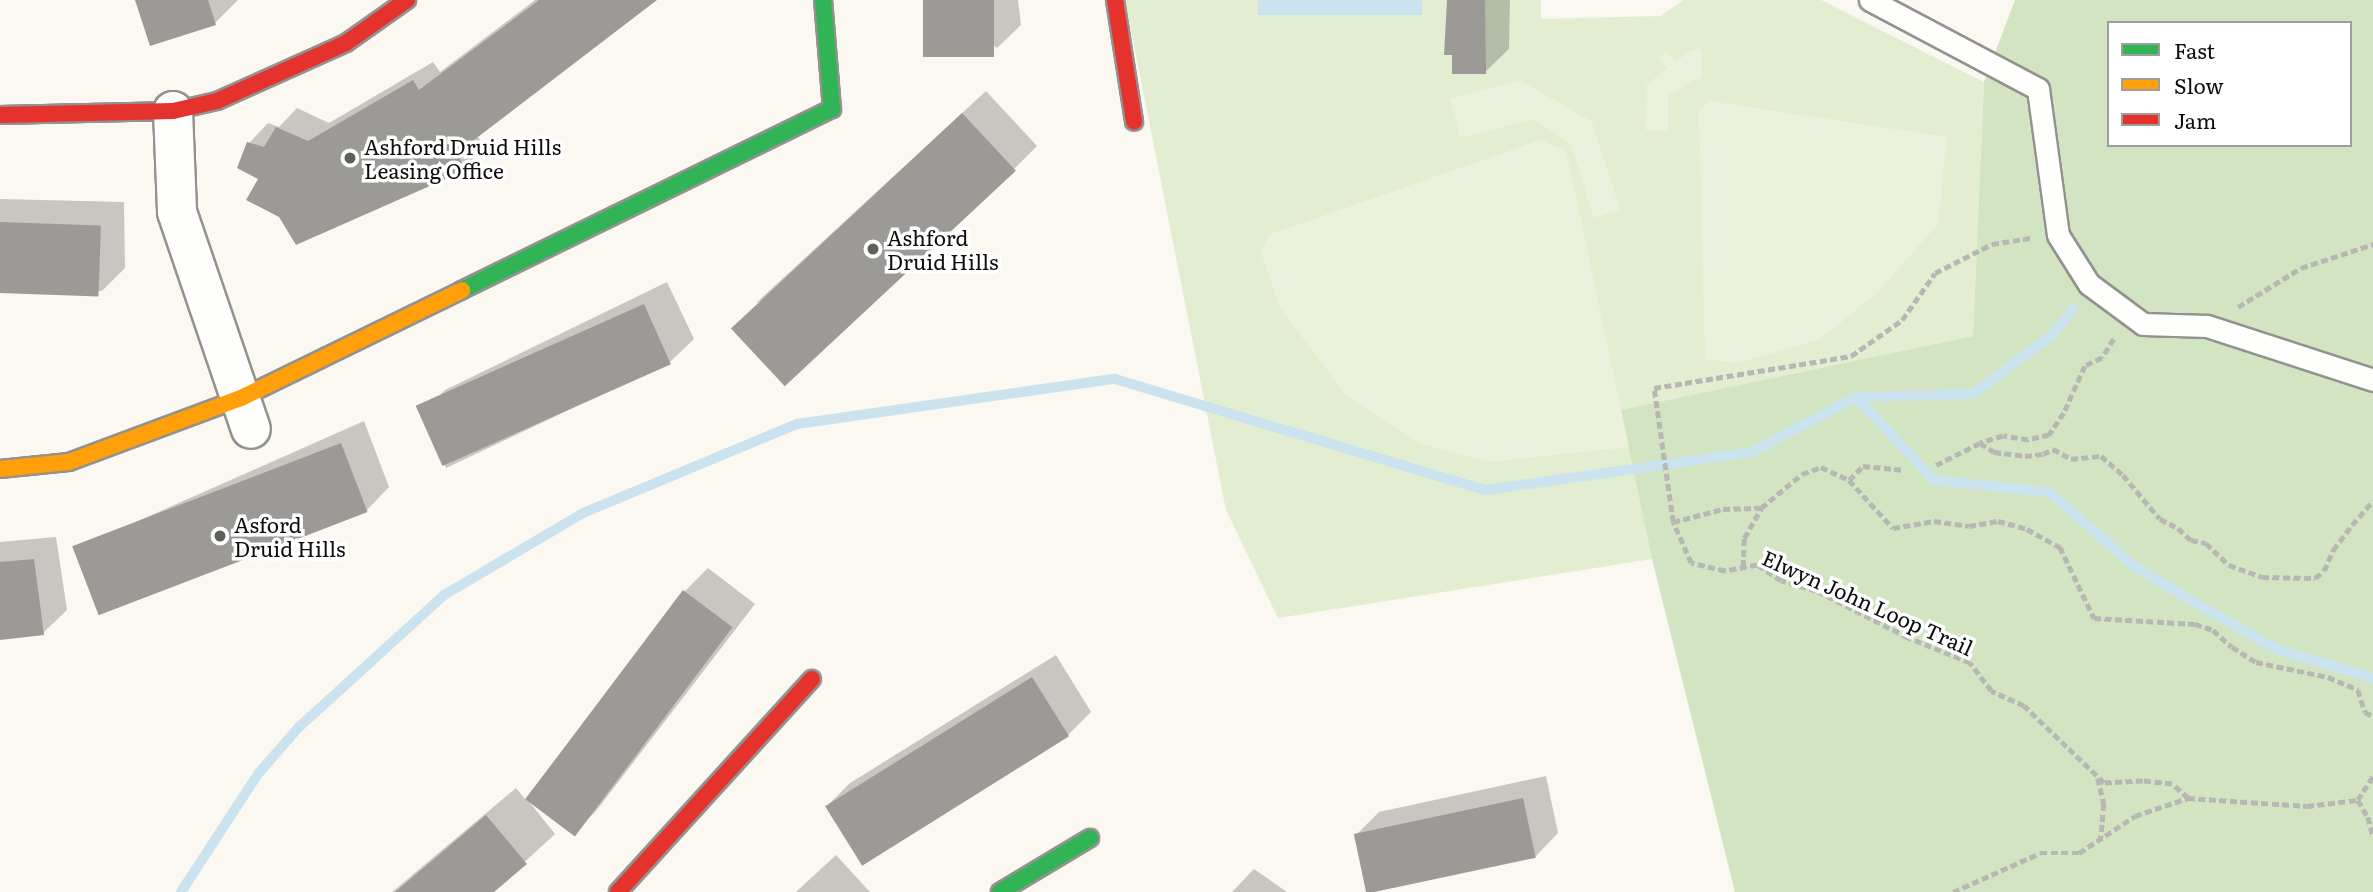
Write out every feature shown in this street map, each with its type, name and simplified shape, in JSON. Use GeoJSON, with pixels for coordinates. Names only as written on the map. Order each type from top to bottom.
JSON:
{"type":"FeatureCollection","features":[{"type":"Feature","properties":{"kind":"street"},"geometry":{"type":"LineString","coordinates":[[0,115],[173,111],[217,101],[346,43],[407,0]]}},
{"type":"Feature","properties":{"kind":"street"},"geometry":{"type":"LineString","coordinates":[[0,469],[69,462],[246,413],[832,109],[823,0]]}},
{"type":"Feature","properties":{"kind":"street"},"geometry":{"type":"LineString","coordinates":[[1115,0],[1134,122]]}},
{"type":"Feature","properties":{"kind":"street"},"geometry":{"type":"LineString","coordinates":[[173,111],[177,212],[246,413]]}},
{"type":"Feature","properties":{"kind":"street"},"geometry":{"type":"LineString","coordinates":[[618,892],[812,679]]}},
{"type":"Feature","properties":{"kind":"street"},"geometry":{"type":"LineString","coordinates":[[999,892],[1090,838]]}},
{"type":"Feature","properties":{"kind":"lane"},"geometry":{"type":"LineString","coordinates":[[1871,0],[2038,89],[2059,235],[2089,284],[2143,324],[2207,326],[2373,380]]}},
{"type":"Feature","properties":{"kind":"path","name":"Elwyn John Loop Trail"},"geometry":{"type":"LineString","coordinates":[[2059,235],[1992,244],[1935,273],[1902,320],[1851,356],[1654,388],[1673,522],[1691,563],[1725,571],[1757,565],[1781,581],[1816,591],[1908,638],[1970,663],[1991,691],[2024,706],[2098,778]]}},
{"type":"Feature","properties":{"kind":"path"},"geometry":{"type":"LineString","coordinates":[[2207,326],[2301,268],[2373,244]]}},
{"type":"Feature","properties":{"kind":"path"},"geometry":{"type":"LineString","coordinates":[[1936,466],[1980,443],[2003,436],[2028,440],[2049,435],[2064,413],[2085,366],[2102,358],[2114,339],[2143,324]]}},
{"type":"Feature","properties":{"kind":"path"},"geometry":{"type":"LineString","coordinates":[[1980,443],[1994,452],[2025,456],[2043,454],[2053,449],[2071,459],[2101,456],[2123,475],[2160,519],[2178,528],[2191,540],[2206,542],[2229,565],[2262,577],[2315,578],[2324,571],[2333,550],[2373,501]]}},
{"type":"Feature","properties":{"kind":"path"},"geometry":{"type":"LineString","coordinates":[[1849,480],[1863,466],[1905,470]]}},
{"type":"Feature","properties":{"kind":"path"},"geometry":{"type":"LineString","coordinates":[[1743,567],[1744,538],[1761,509],[1801,474],[1821,467],[1849,480],[1893,528],[1934,521],[1969,526],[1998,521],[2026,529],[2060,547],[2094,618],[2195,624],[2213,630],[2232,647],[2256,662],[2328,677],[2358,690],[2365,712],[2373,716]]}},
{"type":"Feature","properties":{"kind":"path"},"geometry":{"type":"LineString","coordinates":[[1673,522],[1723,509],[1761,509]]}},
{"type":"Feature","properties":{"kind":"path"},"geometry":{"type":"LineString","coordinates":[[2358,800],[2373,777]]}},
{"type":"Feature","properties":{"kind":"path"},"geometry":{"type":"LineString","coordinates":[[2098,778],[2104,783],[2143,781],[2172,784],[2188,798]]}},
{"type":"Feature","properties":{"kind":"path"},"geometry":{"type":"LineString","coordinates":[[2098,778],[2104,804],[2101,838]]}},
{"type":"Feature","properties":{"kind":"path"},"geometry":{"type":"LineString","coordinates":[[1953,892],[2039,853],[2079,853],[2135,816],[2188,798],[2307,806],[2358,800]]}},
{"type":"Feature","properties":{"kind":"path"},"geometry":{"type":"LineString","coordinates":[[2358,800],[2368,817],[2373,836]]}},
{"type":"Feature","properties":{"kind":"green space"},"geometry":{"type":"Polygon","coordinates":[[[1125,0],[1541,0],[1541,19],[1661,16],[1683,0],[1821,0],[1984,82],[1973,336],[1622,410],[1652,559],[1278,618],[1226,510],[1125,0]]]}},
{"type":"Feature","properties":{"kind":"green space"},"geometry":{"type":"Polygon","coordinates":[[[2015,0],[2373,0],[2373,892],[1735,892],[1652,559],[1621,410],[1973,336],[1984,82],[2015,0]]]}},
{"type":"Feature","properties":{"kind":"green space"},"geometry":{"type":"Polygon","coordinates":[[[1701,49],[1702,79],[1695,79],[1668,96],[1668,130],[1646,130],[1647,84],[1667,69],[1659,58],[1667,52],[1675,62],[1692,50],[1701,49]]]}},
{"type":"Feature","properties":{"kind":"green space"},"geometry":{"type":"Polygon","coordinates":[[[1520,80],[1592,122],[1620,210],[1594,218],[1571,144],[1534,119],[1461,138],[1450,99],[1520,80]]]}},
{"type":"Feature","properties":{"kind":"green space"},"geometry":{"type":"Polygon","coordinates":[[[1710,101],[1947,137],[1938,224],[1878,292],[1819,340],[1736,363],[1705,359],[1699,110],[1710,101]]]}},
{"type":"Feature","properties":{"kind":"green space"},"geometry":{"type":"Polygon","coordinates":[[[1540,140],[1566,150],[1629,447],[1490,462],[1421,444],[1346,395],[1280,308],[1261,253],[1268,235],[1540,140]]]}},
{"type":"Feature","properties":{"kind":"water"},"geometry":{"type":"Polygon","coordinates":[[[1258,0],[1422,0],[1422,15],[1258,15],[1258,0]]]}},
{"type":"Feature","properties":{"kind":"building"},"geometry":{"type":"Polygon","coordinates":[[[135,0],[208,0],[216,25],[150,46],[135,0]]]}},
{"type":"Feature","properties":{"kind":"building"},"geometry":{"type":"Polygon","coordinates":[[[539,0],[657,0],[457,153],[466,170],[296,245],[279,217],[246,200],[258,179],[237,168],[247,142],[264,147],[276,127],[308,141],[413,80],[419,90],[539,0]]]}},
{"type":"Feature","properties":{"kind":"building"},"geometry":{"type":"Polygon","coordinates":[[[923,0],[994,0],[994,57],[923,57],[923,0]]]}},
{"type":"Feature","properties":{"kind":"building"},"geometry":{"type":"Polygon","coordinates":[[[1447,0],[1485,0],[1486,74],[1452,74],[1452,55],[1444,55],[1447,0]]]}},
{"type":"Feature","properties":{"kind":"building","name":"Ashford Druid Hills"},"geometry":{"type":"Polygon","coordinates":[[[962,113],[1016,171],[785,386],[731,329],[962,113]]]}},
{"type":"Feature","properties":{"kind":"building"},"geometry":{"type":"Polygon","coordinates":[[[0,222],[101,226],[98,296],[0,293],[0,222]]]}},
{"type":"Feature","properties":{"kind":"building"},"geometry":{"type":"Polygon","coordinates":[[[644,304],[671,364],[442,466],[416,406],[644,304]]]}},
{"type":"Feature","properties":{"kind":"building","name":"Asford Druid Hills"},"geometry":{"type":"Polygon","coordinates":[[[341,443],[368,512],[99,615],[72,546],[341,443]]]}},
{"type":"Feature","properties":{"kind":"building"},"geometry":{"type":"Polygon","coordinates":[[[34,559],[44,635],[0,640],[0,562],[34,559]]]}},
{"type":"Feature","properties":{"kind":"building"},"geometry":{"type":"Polygon","coordinates":[[[683,590],[733,627],[575,837],[525,799],[683,590]]]}},
{"type":"Feature","properties":{"kind":"building"},"geometry":{"type":"Polygon","coordinates":[[[1032,677],[1069,736],[862,866],[825,806],[1032,677]]]}},
{"type":"Feature","properties":{"kind":"building"},"geometry":{"type":"Polygon","coordinates":[[[1523,798],[1536,858],[1366,892],[1354,834],[1523,798]]]}},
{"type":"Feature","properties":{"kind":"building"},"geometry":{"type":"Polygon","coordinates":[[[486,815],[527,864],[494,892],[395,892],[486,815]]]}},
{"type":"Feature","properties":{"kind":"waterway"},"geometry":{"type":"LineString","coordinates":[[1856,397],[1973,394],[2052,335],[2073,309]]}},
{"type":"Feature","properties":{"kind":"waterway"},"geometry":{"type":"LineString","coordinates":[[181,892],[258,774],[298,728],[444,595],[583,513],[797,424],[1115,379],[1486,490],[1752,452],[1856,397],[1934,480],[2049,492],[2134,566],[2185,597],[2278,650],[2373,678]]}},
{"type":"Feature","properties":{"kind":"traffic: fast"},"geometry":{"type":"LineString","coordinates":[[462,290],[832,109],[823,0]]}},
{"type":"Feature","properties":{"kind":"traffic: fast"},"geometry":{"type":"LineString","coordinates":[[1000,892],[1090,838]]}},
{"type":"Feature","properties":{"kind":"traffic: slow"},"geometry":{"type":"LineString","coordinates":[[0,469],[69,462],[241,398],[462,290]]}},
{"type":"Feature","properties":{"kind":"traffic: jam"},"geometry":{"type":"LineString","coordinates":[[0,115],[173,111],[217,101],[346,43],[407,0]]}},
{"type":"Feature","properties":{"kind":"traffic: jam"},"geometry":{"type":"LineString","coordinates":[[1115,0],[1134,122]]}},
{"type":"Feature","properties":{"kind":"traffic: jam"},"geometry":{"type":"LineString","coordinates":[[618,892],[812,679]]}},
{"type":"Feature","properties":{"kind":"place","name":"Ashford Druid Hills Leasing Office"},"geometry":{"type":"Point","coordinates":[350,158]}},
{"type":"Feature","properties":{"kind":"place","name":"Ashford Druid Hills"},"geometry":{"type":"Point","coordinates":[873,249]}},
{"type":"Feature","properties":{"kind":"place","name":"Asford Druid Hills"},"geometry":{"type":"Point","coordinates":[220,536]}}]}
